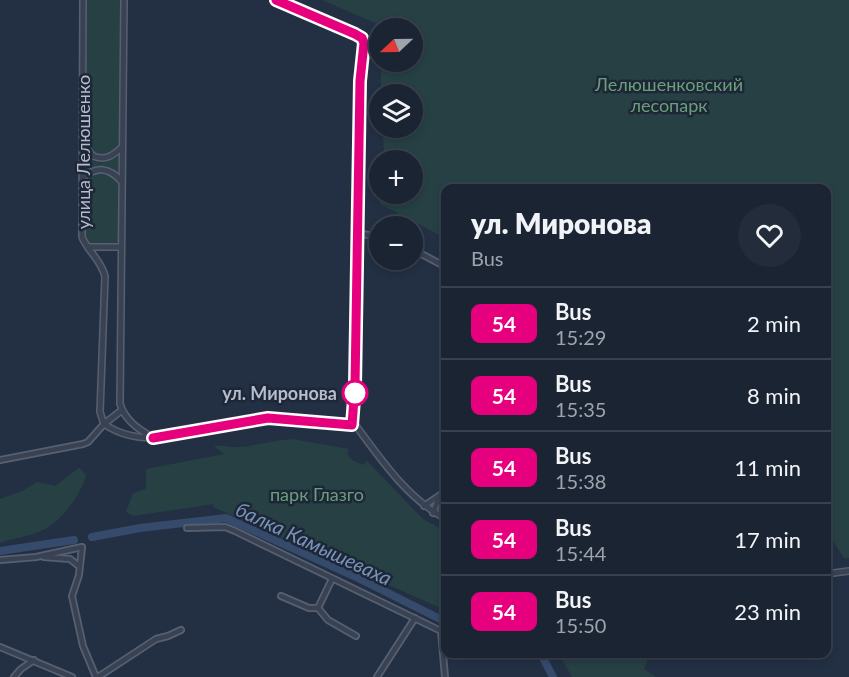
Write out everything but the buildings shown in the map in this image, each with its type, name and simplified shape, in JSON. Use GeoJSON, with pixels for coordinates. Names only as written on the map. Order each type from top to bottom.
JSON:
{"type":"FeatureCollection","features":[{"type":"Feature","properties":{"kind":"street","name":"улица Лелюшенко"},"geometry":{"type":"LineString","coordinates":[[83,0],[82,237],[100,261],[105,276],[100,412],[104,424]]}},
{"type":"Feature","properties":{"kind":"street"},"geometry":{"type":"LineString","coordinates":[[124,0],[120,404],[122,410],[138,429],[153,438]]}},
{"type":"Feature","properties":{"kind":"street"},"geometry":{"type":"LineString","coordinates":[[277,0],[355,34],[362,38],[364,43],[360,73],[355,386],[352,425]]}},
{"type":"Feature","properties":{"kind":"street"},"geometry":{"type":"LineString","coordinates":[[83,144],[89,154],[98,158],[110,156],[122,147]]}},
{"type":"Feature","properties":{"kind":"street"},"geometry":{"type":"LineString","coordinates":[[83,177],[96,170],[107,170],[121,181]]}},
{"type":"Feature","properties":{"kind":"street"},"geometry":{"type":"LineString","coordinates":[[356,233],[369,235]]}},
{"type":"Feature","properties":{"kind":"street"},"geometry":{"type":"LineString","coordinates":[[88,247],[121,247]]}},
{"type":"Feature","properties":{"kind":"street"},"geometry":{"type":"LineString","coordinates":[[423,255],[441,264]]}},
{"type":"Feature","properties":{"kind":"street"},"geometry":{"type":"LineString","coordinates":[[0,460],[88,442],[104,424],[122,410]]}},
{"type":"Feature","properties":{"kind":"street"},"geometry":{"type":"LineString","coordinates":[[104,424],[124,434],[153,438],[268,418],[352,425],[424,506],[441,516]]}},
{"type":"Feature","properties":{"kind":"street"},"geometry":{"type":"LineString","coordinates":[[424,506],[439,497]]}},
{"type":"Feature","properties":{"kind":"street"},"geometry":{"type":"LineString","coordinates":[[434,513],[439,497]]}},
{"type":"Feature","properties":{"kind":"street"},"geometry":{"type":"LineString","coordinates":[[187,528],[225,527],[441,631]]}},
{"type":"Feature","properties":{"kind":"street"},"geometry":{"type":"LineString","coordinates":[[0,560],[36,557],[82,547],[72,596],[83,646],[97,677],[156,639],[181,630]]}},
{"type":"Feature","properties":{"kind":"street"},"geometry":{"type":"LineString","coordinates":[[36,557],[70,559],[79,567]]}},
{"type":"Feature","properties":{"kind":"street"},"geometry":{"type":"LineString","coordinates":[[831,574],[847,572]]}},
{"type":"Feature","properties":{"kind":"street"},"geometry":{"type":"LineString","coordinates":[[318,608],[332,579]]}},
{"type":"Feature","properties":{"kind":"street"},"geometry":{"type":"LineString","coordinates":[[281,596],[309,608],[318,608]]}},
{"type":"Feature","properties":{"kind":"street"},"geometry":{"type":"LineString","coordinates":[[318,608],[328,620],[356,636]]}},
{"type":"Feature","properties":{"kind":"street"},"geometry":{"type":"LineString","coordinates":[[376,677],[415,618]]}},
{"type":"Feature","properties":{"kind":"street"},"geometry":{"type":"LineString","coordinates":[[0,646],[72,677]]}},
{"type":"Feature","properties":{"kind":"street"},"geometry":{"type":"LineString","coordinates":[[443,658],[445,677]]}},
{"type":"Feature","properties":{"kind":"street"},"geometry":{"type":"LineString","coordinates":[[14,677],[34,660]]}},
{"type":"Feature","properties":{"kind":"street"},"geometry":{"type":"LineString","coordinates":[[55,677],[56,670]]}},
{"type":"Feature","properties":{"kind":"green space"},"geometry":{"type":"Polygon","coordinates":[[[87,0],[121,0],[120,143],[115,152],[101,157],[92,153],[86,141],[87,0]]]}},
{"type":"Feature","properties":{"kind":"green space","name":"Лелюшенковский лесопарк"},"geometry":{"type":"Polygon","coordinates":[[[322,0],[849,0],[849,558],[844,558],[831,538],[831,184],[441,184],[441,236],[423,226],[423,216],[403,216],[380,204],[423,204],[423,150],[384,150],[383,138],[423,138],[423,84],[381,84],[381,72],[423,72],[423,18],[369,18],[369,20],[322,0]]]}},
{"type":"Feature","properties":{"kind":"green space"},"geometry":{"type":"Polygon","coordinates":[[[121,154],[120,177],[104,166],[85,171],[86,156],[99,163],[112,160],[121,154]]]}},
{"type":"Feature","properties":{"kind":"green space"},"geometry":{"type":"Polygon","coordinates":[[[96,174],[112,176],[119,184],[118,242],[112,245],[89,244],[84,236],[85,180],[96,174]]]}},
{"type":"Feature","properties":{"kind":"green space","name":"парк Глазго"},"geometry":{"type":"Polygon","coordinates":[[[292,439],[349,449],[347,454],[352,460],[363,465],[367,461],[423,519],[441,529],[441,608],[213,507],[214,504],[133,516],[126,512],[133,493],[146,489],[146,469],[224,454],[214,446],[235,447],[292,439]]]}},
{"type":"Feature","properties":{"kind":"green space"},"geometry":{"type":"Polygon","coordinates":[[[79,468],[86,475],[80,491],[63,515],[36,533],[0,543],[0,499],[22,491],[37,482],[55,486],[79,468]]]}},
{"type":"Feature","properties":{"kind":"green space"},"geometry":{"type":"Polygon","coordinates":[[[561,658],[648,658],[644,669],[656,677],[572,677],[561,658]]]}},
{"type":"Feature","properties":{"kind":"waterway","name":"балка Камышеваха"},"geometry":{"type":"LineString","coordinates":[[92,537],[140,528],[226,518],[354,576],[441,620]]}},
{"type":"Feature","properties":{"kind":"waterway","name":"балка Камышеваха"},"geometry":{"type":"LineString","coordinates":[[0,551],[74,540]]}},
{"type":"Feature","properties":{"kind":"waterway","name":"балка Камышеваха"},"geometry":{"type":"LineString","coordinates":[[543,658],[553,677]]}},
{"type":"Feature","properties":{"kind":"bus line","name":"54"},"geometry":{"type":"LineString","coordinates":[[153,438],[268,418],[352,425],[355,386],[360,73],[364,43],[362,38],[355,34],[276,0]]}},
{"type":"Feature","properties":{"kind":"place","name":"ул. Миронова"},"geometry":{"type":"Point","coordinates":[355,393]}}]}
